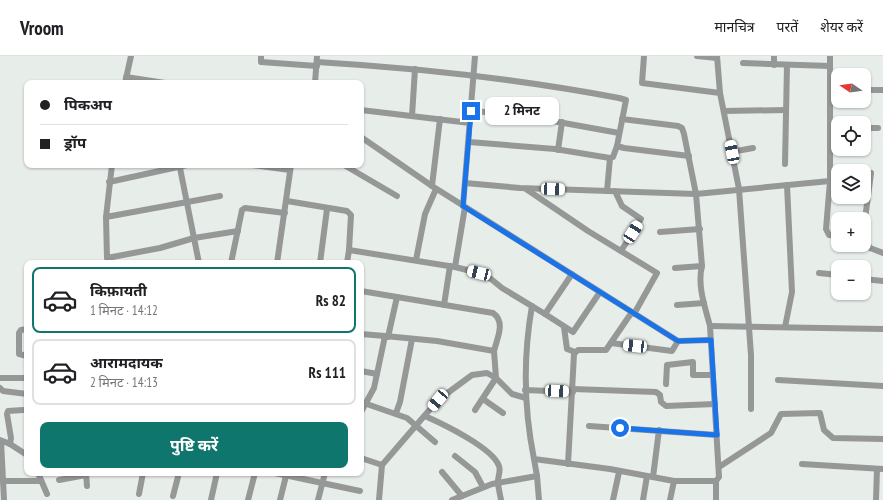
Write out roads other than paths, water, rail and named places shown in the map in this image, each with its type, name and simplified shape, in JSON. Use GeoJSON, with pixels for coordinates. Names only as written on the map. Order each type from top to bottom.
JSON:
{"type":"FeatureCollection","features":[{"type":"Feature","properties":{"kind":"street"},"geometry":{"type":"LineString","coordinates":[[125,80],[131,56]]}},
{"type":"Feature","properties":{"kind":"street"},"geometry":{"type":"LineString","coordinates":[[260,56],[261,62],[317,61],[415,69],[560,87],[626,100],[613,157],[610,158],[607,191]]}},
{"type":"Feature","properties":{"kind":"street"},"geometry":{"type":"LineString","coordinates":[[444,305],[464,206],[475,56]]}},
{"type":"Feature","properties":{"kind":"street"},"geometry":{"type":"LineString","coordinates":[[644,56],[642,83],[720,93]]}},
{"type":"Feature","properties":{"kind":"street"},"geometry":{"type":"LineString","coordinates":[[696,56],[717,57],[720,93],[739,189],[752,355],[751,409]]}},
{"type":"Feature","properties":{"kind":"street"},"geometry":{"type":"LineString","coordinates":[[774,56],[774,65]]}},
{"type":"Feature","properties":{"kind":"street"},"geometry":{"type":"LineString","coordinates":[[830,56],[830,181],[826,229],[829,235],[831,235]]}},
{"type":"Feature","properties":{"kind":"street"},"geometry":{"type":"LineString","coordinates":[[315,80],[317,61]]}},
{"type":"Feature","properties":{"kind":"street"},"geometry":{"type":"LineString","coordinates":[[743,63],[830,66]]}},
{"type":"Feature","properties":{"kind":"street"},"geometry":{"type":"LineString","coordinates":[[785,164],[787,65]]}},
{"type":"Feature","properties":{"kind":"street"},"geometry":{"type":"LineString","coordinates":[[412,116],[415,69]]}},
{"type":"Feature","properties":{"kind":"street"},"geometry":{"type":"LineString","coordinates":[[871,90],[883,90]]}},
{"type":"Feature","properties":{"kind":"street"},"geometry":{"type":"LineString","coordinates":[[364,110],[470,123]]}},
{"type":"Feature","properties":{"kind":"street"},"geometry":{"type":"LineString","coordinates":[[724,111],[786,110]]}},
{"type":"Feature","properties":{"kind":"street"},"geometry":{"type":"LineString","coordinates":[[471,111],[514,114],[619,133]]}},
{"type":"Feature","properties":{"kind":"street"},"geometry":{"type":"LineString","coordinates":[[622,119],[680,127],[684,134],[696,194],[702,266],[700,275],[704,303],[710,326],[719,467],[719,476],[716,481],[716,500]]}},
{"type":"Feature","properties":{"kind":"street"},"geometry":{"type":"LineString","coordinates":[[416,260],[424,214],[434,187],[440,120]]}},
{"type":"Feature","properties":{"kind":"street"},"geometry":{"type":"LineString","coordinates":[[558,150],[562,122]]}},
{"type":"Feature","properties":{"kind":"street"},"geometry":{"type":"LineString","coordinates":[[871,128],[878,128]]}},
{"type":"Feature","properties":{"kind":"street"},"geometry":{"type":"LineString","coordinates":[[364,139],[434,187],[678,341],[711,340]]}},
{"type":"Feature","properties":{"kind":"street"},"geometry":{"type":"LineString","coordinates":[[469,142],[558,150],[610,158]]}},
{"type":"Feature","properties":{"kind":"street"},"geometry":{"type":"LineString","coordinates":[[616,146],[689,156]]}},
{"type":"Feature","properties":{"kind":"street"},"geometry":{"type":"LineString","coordinates":[[732,152],[753,148]]}},
{"type":"Feature","properties":{"kind":"street"},"geometry":{"type":"LineString","coordinates":[[107,260],[106,218],[111,168]]}},
{"type":"Feature","properties":{"kind":"street"},"geometry":{"type":"LineString","coordinates":[[109,182],[174,168]]}},
{"type":"Feature","properties":{"kind":"street"},"geometry":{"type":"LineString","coordinates":[[183,168],[187,202],[198,260]]}},
{"type":"Feature","properties":{"kind":"street"},"geometry":{"type":"LineString","coordinates":[[277,260],[291,168]]}},
{"type":"Feature","properties":{"kind":"street"},"geometry":{"type":"LineString","coordinates":[[349,168],[397,196]]}},
{"type":"Feature","properties":{"kind":"street"},"geometry":{"type":"LineString","coordinates":[[465,183],[526,188],[696,194],[830,181]]}},
{"type":"Feature","properties":{"kind":"street"},"geometry":{"type":"LineString","coordinates":[[785,327],[792,292],[787,185]]}},
{"type":"Feature","properties":{"kind":"street"},"geometry":{"type":"LineString","coordinates":[[526,188],[657,273],[633,313],[606,350],[578,350],[576,352],[567,349],[564,327]]}},
{"type":"Feature","properties":{"kind":"street"},"geometry":{"type":"LineString","coordinates":[[615,191],[622,206],[641,219],[621,251]]}},
{"type":"Feature","properties":{"kind":"street"},"geometry":{"type":"LineString","coordinates":[[106,218],[220,196]]}},
{"type":"Feature","properties":{"kind":"street"},"geometry":{"type":"LineString","coordinates":[[287,201],[347,212],[351,215],[347,260]]}},
{"type":"Feature","properties":{"kind":"street"},"geometry":{"type":"LineString","coordinates":[[232,260],[240,213],[245,208],[284,213]]}},
{"type":"Feature","properties":{"kind":"street"},"geometry":{"type":"LineString","coordinates":[[320,260],[327,209]]}},
{"type":"Feature","properties":{"kind":"street"},"geometry":{"type":"LineString","coordinates":[[660,232],[700,229]]}},
{"type":"Feature","properties":{"kind":"street"},"geometry":{"type":"LineString","coordinates":[[109,260],[117,255],[160,248],[194,238],[238,231]]}},
{"type":"Feature","properties":{"kind":"street"},"geometry":{"type":"LineString","coordinates":[[871,248],[883,253]]}},
{"type":"Feature","properties":{"kind":"street"},"geometry":{"type":"LineString","coordinates":[[349,250],[453,266],[479,273],[492,279],[502,288],[573,332],[600,292]]}},
{"type":"Feature","properties":{"kind":"street"},"geometry":{"type":"LineString","coordinates":[[675,268],[702,266]]}},
{"type":"Feature","properties":{"kind":"street"},"geometry":{"type":"LineString","coordinates":[[819,273],[831,274]]}},
{"type":"Feature","properties":{"kind":"street"},"geometry":{"type":"LineString","coordinates":[[545,314],[572,274]]}},
{"type":"Feature","properties":{"kind":"street"},"geometry":{"type":"LineString","coordinates":[[871,279],[883,281]]}},
{"type":"Feature","properties":{"kind":"street"},"geometry":{"type":"LineString","coordinates":[[364,292],[493,313],[499,317],[501,323],[494,351],[496,378],[475,410]]}},
{"type":"Feature","properties":{"kind":"street"},"geometry":{"type":"LineString","coordinates":[[364,402],[374,388],[397,297]]}},
{"type":"Feature","properties":{"kind":"street"},"geometry":{"type":"LineString","coordinates":[[677,305],[704,303]]}},
{"type":"Feature","properties":{"kind":"street"},"geometry":{"type":"LineString","coordinates":[[532,306],[529,326],[525,390],[539,500]]}},
{"type":"Feature","properties":{"kind":"street"},"geometry":{"type":"LineString","coordinates":[[710,326],[883,329]]}},
{"type":"Feature","properties":{"kind":"street"},"geometry":{"type":"LineString","coordinates":[[24,330],[19,332],[19,354],[24,355]]}},
{"type":"Feature","properties":{"kind":"street"},"geometry":{"type":"LineString","coordinates":[[364,334],[412,339],[494,351]]}},
{"type":"Feature","properties":{"kind":"street"},"geometry":{"type":"LineString","coordinates":[[396,413],[400,402],[412,339]]}},
{"type":"Feature","properties":{"kind":"street"},"geometry":{"type":"LineString","coordinates":[[611,343],[672,351],[678,341]]}},
{"type":"Feature","properties":{"kind":"street"},"geometry":{"type":"LineString","coordinates":[[568,464],[576,352]]}},
{"type":"Feature","properties":{"kind":"street"},"geometry":{"type":"LineString","coordinates":[[666,384],[667,365],[693,362],[693,375],[713,375]]}},
{"type":"Feature","properties":{"kind":"street"},"geometry":{"type":"LineString","coordinates":[[364,372],[377,374]]}},
{"type":"Feature","properties":{"kind":"street"},"geometry":{"type":"LineString","coordinates":[[379,500],[382,465],[438,400],[472,375],[487,373],[496,378],[512,394],[526,398]]}},
{"type":"Feature","properties":{"kind":"street"},"geometry":{"type":"LineString","coordinates":[[0,378],[24,378]]}},
{"type":"Feature","properties":{"kind":"street"},"geometry":{"type":"LineString","coordinates":[[778,380],[883,386]]}},
{"type":"Feature","properties":{"kind":"street"},"geometry":{"type":"LineString","coordinates":[[0,388],[3,391],[24,394]]}},
{"type":"Feature","properties":{"kind":"street"},"geometry":{"type":"LineString","coordinates":[[525,390],[656,392],[660,394],[661,402],[666,406],[715,404]]}},
{"type":"Feature","properties":{"kind":"street"},"geometry":{"type":"LineString","coordinates":[[483,399],[503,412]]}},
{"type":"Feature","properties":{"kind":"street"},"geometry":{"type":"LineString","coordinates":[[364,403],[407,418],[435,442]]}},
{"type":"Feature","properties":{"kind":"street"},"geometry":{"type":"LineString","coordinates":[[10,444],[11,438],[7,414],[8,411],[23,410]]}},
{"type":"Feature","properties":{"kind":"street"},"geometry":{"type":"LineString","coordinates":[[719,467],[771,433],[781,414],[820,412],[824,430],[833,438],[883,439]]}},
{"type":"Feature","properties":{"kind":"street"},"geometry":{"type":"LineString","coordinates":[[425,416],[460,433],[497,461],[500,468],[498,482],[501,500]]}},
{"type":"Feature","properties":{"kind":"street"},"geometry":{"type":"LineString","coordinates":[[590,426],[717,435]]}},
{"type":"Feature","properties":{"kind":"street"},"geometry":{"type":"LineString","coordinates":[[643,500],[650,477],[659,430]]}},
{"type":"Feature","properties":{"kind":"street"},"geometry":{"type":"LineString","coordinates":[[4,500],[1,441],[10,444],[24,453]]}},
{"type":"Feature","properties":{"kind":"street"},"geometry":{"type":"LineString","coordinates":[[455,456],[475,472],[483,487]]}},
{"type":"Feature","properties":{"kind":"street"},"geometry":{"type":"LineString","coordinates":[[364,459],[382,465]]}},
{"type":"Feature","properties":{"kind":"street"},"geometry":{"type":"LineString","coordinates":[[534,459],[610,469],[619,472],[674,481],[716,481]]}},
{"type":"Feature","properties":{"kind":"street"},"geometry":{"type":"LineString","coordinates":[[802,464],[880,469],[876,500]]}},
{"type":"Feature","properties":{"kind":"street"},"geometry":{"type":"LineString","coordinates":[[442,472],[462,496]]}},
{"type":"Feature","properties":{"kind":"street"},"geometry":{"type":"LineString","coordinates":[[613,500],[619,472]]}},
{"type":"Feature","properties":{"kind":"street"},"geometry":{"type":"LineString","coordinates":[[39,476],[46,494]]}},
{"type":"Feature","properties":{"kind":"street"},"geometry":{"type":"LineString","coordinates":[[59,480],[77,476]]}},
{"type":"Feature","properties":{"kind":"street"},"geometry":{"type":"LineString","coordinates":[[86,476],[87,486]]}},
{"type":"Feature","properties":{"kind":"street"},"geometry":{"type":"LineString","coordinates":[[139,494],[142,476]]}},
{"type":"Feature","properties":{"kind":"street"},"geometry":{"type":"LineString","coordinates":[[173,496],[178,476]]}},
{"type":"Feature","properties":{"kind":"street"},"geometry":{"type":"LineString","coordinates":[[211,500],[216,476]]}},
{"type":"Feature","properties":{"kind":"street"},"geometry":{"type":"LineString","coordinates":[[248,500],[253,476]]}},
{"type":"Feature","properties":{"kind":"street"},"geometry":{"type":"LineString","coordinates":[[280,500],[286,476],[360,491]]}},
{"type":"Feature","properties":{"kind":"street"},"geometry":{"type":"LineString","coordinates":[[318,500],[324,476]]}},
{"type":"Feature","properties":{"kind":"street"},"geometry":{"type":"LineString","coordinates":[[452,500],[498,482],[537,476]]}},
{"type":"Feature","properties":{"kind":"street"},"geometry":{"type":"LineString","coordinates":[[3,481],[41,480]]}},
{"type":"Feature","properties":{"kind":"street"},"geometry":{"type":"LineString","coordinates":[[670,500],[674,481]]}}]}
